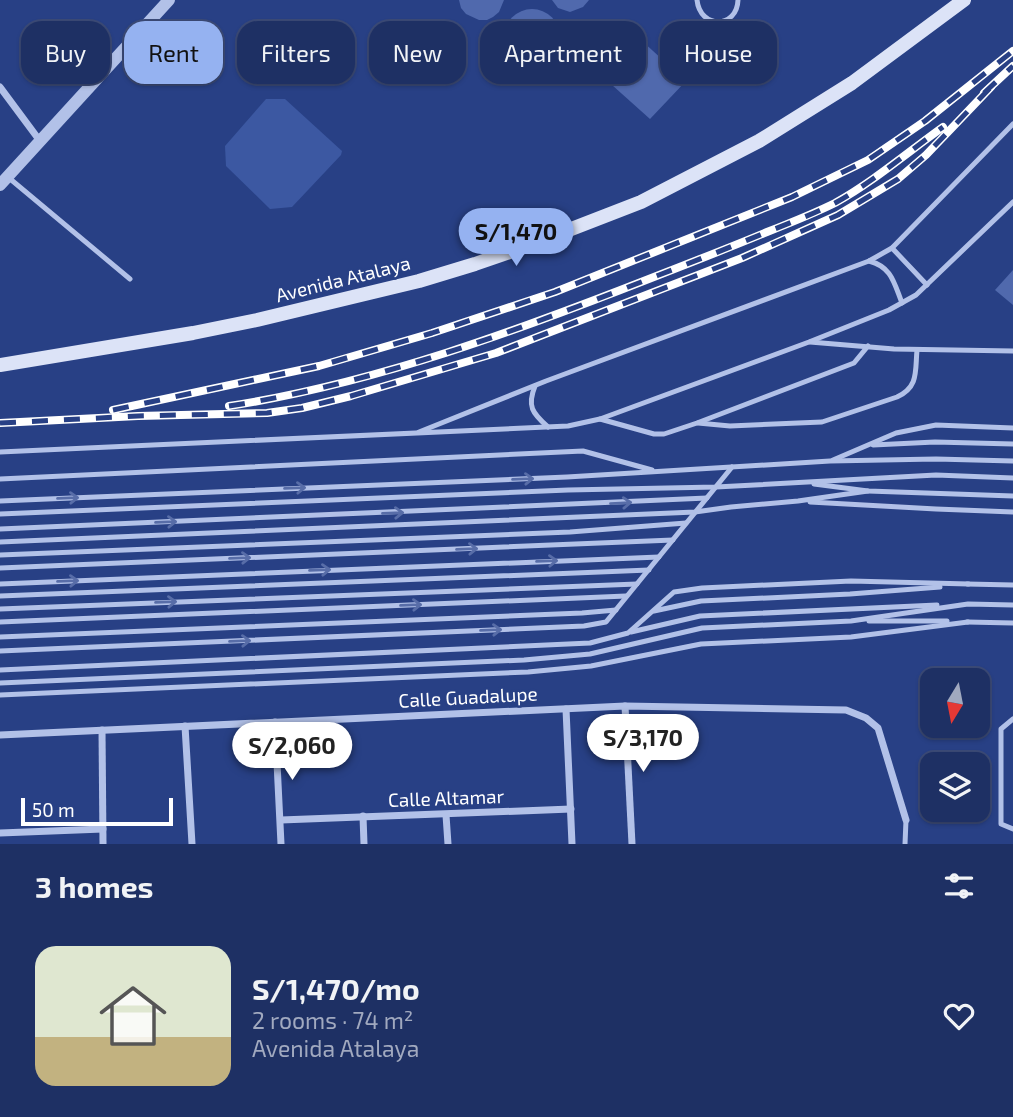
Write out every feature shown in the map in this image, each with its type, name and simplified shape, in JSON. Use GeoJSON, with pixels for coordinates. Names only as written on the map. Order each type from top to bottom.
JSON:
{"type":"FeatureCollection","features":[{"type":"Feature","properties":{"kind":"main road","name":"Avenida Atalaya"},"geometry":{"type":"LineString","coordinates":[[0,365],[257,320],[419,281],[530,245],[641,202],[759,141],[852,83],[964,0]]}},
{"type":"Feature","properties":{"kind":"street"},"geometry":{"type":"LineString","coordinates":[[4,181],[169,0]]}},
{"type":"Feature","properties":{"kind":"street"},"geometry":{"type":"LineString","coordinates":[[0,87],[40,141]]}},
{"type":"Feature","properties":{"kind":"street"},"geometry":{"type":"LineString","coordinates":[[625,706],[632,844]]}},
{"type":"Feature","properties":{"kind":"street","name":"Calle Guadalupe"},"geometry":{"type":"LineString","coordinates":[[0,735],[625,706],[846,710],[866,718],[878,728],[906,820]]}},
{"type":"Feature","properties":{"kind":"street"},"geometry":{"type":"LineString","coordinates":[[566,709],[572,844]]}},
{"type":"Feature","properties":{"kind":"street"},"geometry":{"type":"LineString","coordinates":[[275,722],[281,844]]}},
{"type":"Feature","properties":{"kind":"street"},"geometry":{"type":"LineString","coordinates":[[185,726],[192,844]]}},
{"type":"Feature","properties":{"kind":"street"},"geometry":{"type":"LineString","coordinates":[[102,730],[103,844]]}},
{"type":"Feature","properties":{"kind":"street","name":"Calle Altamar"},"geometry":{"type":"LineString","coordinates":[[281,820],[571,809]]}},
{"type":"Feature","properties":{"kind":"street"},"geometry":{"type":"LineString","coordinates":[[446,815],[448,844]]}},
{"type":"Feature","properties":{"kind":"street"},"geometry":{"type":"LineString","coordinates":[[363,816],[364,844]]}},
{"type":"Feature","properties":{"kind":"street"},"geometry":{"type":"LineString","coordinates":[[0,833],[103,829]]}},
{"type":"Feature","properties":{"kind":"lane"},"geometry":{"type":"LineString","coordinates":[[697,0],[703,16],[720,22],[735,13],[738,0]]}},
{"type":"Feature","properties":{"kind":"lane"},"geometry":{"type":"LineString","coordinates":[[413,434],[869,261],[892,248],[1013,124]]}},
{"type":"Feature","properties":{"kind":"lane"},"geometry":{"type":"LineString","coordinates":[[4,181],[131,279]]}},
{"type":"Feature","properties":{"kind":"lane"},"geometry":{"type":"LineString","coordinates":[[0,452],[568,426],[600,419],[809,342],[902,303],[927,285],[1013,202]]}},
{"type":"Feature","properties":{"kind":"lane"},"geometry":{"type":"LineString","coordinates":[[892,248],[927,285]]}},
{"type":"Feature","properties":{"kind":"lane"},"geometry":{"type":"LineString","coordinates":[[869,261],[879,263],[889,272],[902,303]]}},
{"type":"Feature","properties":{"kind":"lane"},"geometry":{"type":"LineString","coordinates":[[809,342],[917,350],[1013,351]]}},
{"type":"Feature","properties":{"kind":"lane"},"geometry":{"type":"LineString","coordinates":[[600,419],[654,434],[664,434],[854,363],[868,346]]}},
{"type":"Feature","properties":{"kind":"lane"},"geometry":{"type":"LineString","coordinates":[[697,423],[730,426],[821,422],[897,397],[906,393],[914,380],[917,350]]}},
{"type":"Feature","properties":{"kind":"lane"},"geometry":{"type":"LineString","coordinates":[[536,386],[531,397],[532,409],[538,419],[548,427]]}},
{"type":"Feature","properties":{"kind":"lane"},"geometry":{"type":"LineString","coordinates":[[830,461],[896,433],[936,425],[1013,428]]}},
{"type":"Feature","properties":{"kind":"lane"},"geometry":{"type":"LineString","coordinates":[[867,445],[935,442],[1013,444]]}},
{"type":"Feature","properties":{"kind":"lane"},"geometry":{"type":"LineString","coordinates":[[0,479],[583,451],[657,472]]}},
{"type":"Feature","properties":{"kind":"lane"},"geometry":{"type":"LineString","coordinates":[[0,501],[567,477],[830,461],[1013,461]]}},
{"type":"Feature","properties":{"kind":"lane"},"geometry":{"type":"LineString","coordinates":[[0,650],[584,626],[606,622],[732,467]]}},
{"type":"Feature","properties":{"kind":"lane"},"geometry":{"type":"LineString","coordinates":[[0,514],[568,490],[716,487],[936,475],[1013,478]]}},
{"type":"Feature","properties":{"kind":"lane"},"geometry":{"type":"LineString","coordinates":[[798,482],[867,491],[1013,496]]}},
{"type":"Feature","properties":{"kind":"lane"},"geometry":{"type":"LineString","coordinates":[[0,542],[695,512],[867,491]]}},
{"type":"Feature","properties":{"kind":"lane"},"geometry":{"type":"LineString","coordinates":[[0,529],[706,498]]}},
{"type":"Feature","properties":{"kind":"lane"},"geometry":{"type":"LineString","coordinates":[[798,501],[1013,512]]}},
{"type":"Feature","properties":{"kind":"lane"},"geometry":{"type":"LineString","coordinates":[[0,555],[569,532],[686,523]]}},
{"type":"Feature","properties":{"kind":"lane"},"geometry":{"type":"LineString","coordinates":[[0,568],[673,540]]}},
{"type":"Feature","properties":{"kind":"lane"},"geometry":{"type":"LineString","coordinates":[[0,584],[659,557]]}},
{"type":"Feature","properties":{"kind":"lane"},"geometry":{"type":"LineString","coordinates":[[0,597],[649,570]]}},
{"type":"Feature","properties":{"kind":"lane"},"geometry":{"type":"LineString","coordinates":[[628,633],[674,592],[702,588],[851,581],[1013,585]]}},
{"type":"Feature","properties":{"kind":"lane"},"geometry":{"type":"LineString","coordinates":[[0,609],[637,584]]}},
{"type":"Feature","properties":{"kind":"lane"},"geometry":{"type":"LineString","coordinates":[[653,611],[701,601],[850,594],[969,584]]}},
{"type":"Feature","properties":{"kind":"lane"},"geometry":{"type":"LineString","coordinates":[[0,622],[627,596]]}},
{"type":"Feature","properties":{"kind":"lane"},"geometry":{"type":"LineString","coordinates":[[0,670],[590,643],[700,617],[968,604],[1013,605]]}},
{"type":"Feature","properties":{"kind":"lane"},"geometry":{"type":"LineString","coordinates":[[851,621],[968,604]]}},
{"type":"Feature","properties":{"kind":"lane"},"geometry":{"type":"LineString","coordinates":[[0,637],[616,610]]}},
{"type":"Feature","properties":{"kind":"lane"},"geometry":{"type":"LineString","coordinates":[[0,682],[524,660],[590,654],[702,628],[851,621],[1013,623]]}},
{"type":"Feature","properties":{"kind":"lane"},"geometry":{"type":"LineString","coordinates":[[0,695],[528,672],[591,666],[701,644],[851,636],[968,622]]}},
{"type":"Feature","properties":{"kind":"lane"},"geometry":{"type":"LineString","coordinates":[[1013,719],[1001,729],[1000,824],[1013,829]]}},
{"type":"Feature","properties":{"kind":"lane"},"geometry":{"type":"LineString","coordinates":[[905,844],[906,820]]}},
{"type":"Feature","properties":{"kind":"shaded area"},"geometry":{"type":"Polygon","coordinates":[[[266,99],[285,99],[342,151],[292,207],[270,209],[226,166],[225,146],[266,99]]]}},
{"type":"Feature","properties":{"kind":"building"},"geometry":{"type":"Polygon","coordinates":[[[459,0],[504,0],[499,12],[493,17],[479,20],[466,14],[459,0]]]}},
{"type":"Feature","properties":{"kind":"building"},"geometry":{"type":"Polygon","coordinates":[[[552,0],[589,0],[583,7],[570,12],[558,8],[552,0]]]}},
{"type":"Feature","properties":{"kind":"building"},"geometry":{"type":"Polygon","coordinates":[[[526,9],[538,9],[555,21],[509,21],[526,9]]]}},
{"type":"Feature","properties":{"kind":"building"},"geometry":{"type":"Polygon","coordinates":[[[646,45],[660,57],[660,84],[683,84],[650,119],[611,84],[646,84],[646,45]]]}},
{"type":"Feature","properties":{"kind":"building"},"geometry":{"type":"Polygon","coordinates":[[[1013,270],[1013,305],[995,290],[1013,270]]]}},
{"type":"Feature","properties":{"kind":"railway"},"geometry":{"type":"LineString","coordinates":[[113,410],[319,366],[432,333],[555,292],[792,197],[868,160],[925,121],[1013,51]]}},
{"type":"Feature","properties":{"kind":"railway"},"geometry":{"type":"LineString","coordinates":[[984,93],[1013,66]]}},
{"type":"Feature","properties":{"kind":"railway"},"geometry":{"type":"LineString","coordinates":[[0,423],[267,413],[351,396],[496,353],[742,258],[838,215],[898,179],[926,155],[991,87]]}},
{"type":"Feature","properties":{"kind":"railway"},"geometry":{"type":"LineString","coordinates":[[229,406],[339,384],[393,369],[500,335],[686,264],[835,203],[943,127]]}}]}
